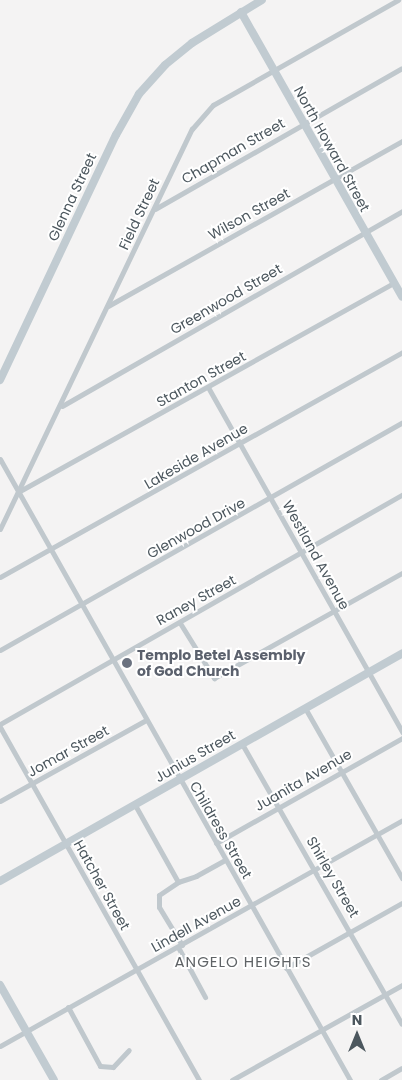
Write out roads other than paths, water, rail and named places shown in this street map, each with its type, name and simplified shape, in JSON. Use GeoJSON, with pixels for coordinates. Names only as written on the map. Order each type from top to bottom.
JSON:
{"type":"FeatureCollection","features":[{"type":"Feature","properties":{"kind":"street","name":"Glenna Street"},"geometry":{"type":"LineString","coordinates":[[0,380],[116,135],[139,94],[165,65],[192,43],[262,0]]}},
{"type":"Feature","properties":{"kind":"street","name":"Field Street"},"geometry":{"type":"LineString","coordinates":[[0,529],[62,406],[175,160],[192,129],[213,105],[398,0]]}},
{"type":"Feature","properties":{"kind":"street","name":"North Howard Street"},"geometry":{"type":"LineString","coordinates":[[241,12],[402,297]]}},
{"type":"Feature","properties":{"kind":"street","name":"Chapman Street"},"geometry":{"type":"LineString","coordinates":[[154,209],[402,68]]}},
{"type":"Feature","properties":{"kind":"street","name":"Wilson Street"},"geometry":{"type":"LineString","coordinates":[[107,306],[402,141]]}},
{"type":"Feature","properties":{"kind":"street","name":"Greenwood Street"},"geometry":{"type":"LineString","coordinates":[[62,406],[402,211]]}},
{"type":"Feature","properties":{"kind":"street","name":"Stanton Street"},"geometry":{"type":"LineString","coordinates":[[18,492],[209,389],[394,283]]}},
{"type":"Feature","properties":{"kind":"street","name":"Lakeside Avenue"},"geometry":{"type":"LineString","coordinates":[[0,577],[51,551],[402,352]]}},
{"type":"Feature","properties":{"kind":"street","name":"Westland Avenue"},"geometry":{"type":"LineString","coordinates":[[209,389],[402,732]]}},
{"type":"Feature","properties":{"kind":"street","name":"Glenwood Drive"},"geometry":{"type":"LineString","coordinates":[[0,650],[82,606],[402,423]]}},
{"type":"Feature","properties":{"kind":"street","name":"Childress Street"},"geometry":{"type":"LineString","coordinates":[[0,459],[350,1080]]}},
{"type":"Feature","properties":{"kind":"street","name":"Raney Street"},"geometry":{"type":"LineString","coordinates":[[0,725],[112,659],[301,554],[402,495]]}},
{"type":"Feature","properties":{"kind":"street"},"geometry":{"type":"LineString","coordinates":[[180,622],[214,678],[402,573]]}},
{"type":"Feature","properties":{"kind":"street","name":"Junius Street"},"geometry":{"type":"LineString","coordinates":[[0,881],[402,654]]}},
{"type":"Feature","properties":{"kind":"street"},"geometry":{"type":"LineString","coordinates":[[305,708],[402,878]]}},
{"type":"Feature","properties":{"kind":"street","name":"Jomar Street"},"geometry":{"type":"LineString","coordinates":[[0,801],[146,720]]}},
{"type":"Feature","properties":{"kind":"street","name":"Hatcher Street"},"geometry":{"type":"LineString","coordinates":[[0,725],[199,1080]]}},
{"type":"Feature","properties":{"kind":"street","name":"Juanita Avenue"},"geometry":{"type":"LineString","coordinates":[[216,843],[340,770],[402,738]]}},
{"type":"Feature","properties":{"kind":"street","name":"Shirley Street"},"geometry":{"type":"LineString","coordinates":[[242,744],[351,931],[402,1024]]}},
{"type":"Feature","properties":{"kind":"street"},"geometry":{"type":"LineString","coordinates":[[135,805],[178,882]]}},
{"type":"Feature","properties":{"kind":"street","name":"Lindell Avenue"},"geometry":{"type":"LineString","coordinates":[[0,1046],[402,820]]}},
{"type":"Feature","properties":{"kind":"street"},"geometry":{"type":"LineString","coordinates":[[205,998],[158,900],[163,890],[178,882],[196,876],[226,860]]}},
{"type":"Feature","properties":{"kind":"street"},"geometry":{"type":"LineString","coordinates":[[286,968],[402,903]]}},
{"type":"Feature","properties":{"kind":"street"},"geometry":{"type":"LineString","coordinates":[[0,985],[54,1080]]}},
{"type":"Feature","properties":{"kind":"street"},"geometry":{"type":"LineString","coordinates":[[232,1080],[402,985]]}},
{"type":"Feature","properties":{"kind":"street"},"geometry":{"type":"LineString","coordinates":[[68,1007],[100,1066],[113,1066],[129,1050]]}},
{"type":"Feature","properties":{"kind":"street"},"geometry":{"type":"LineString","coordinates":[[381,1080],[402,1068]]}},
{"type":"Feature","properties":{"kind":"place","name":"Templo Betel Assembly of God Church"},"geometry":{"type":"Point","coordinates":[127,663]}},
{"type":"Feature","properties":{"kind":"district","name":"ANGELO HEIGHTS"},"geometry":{"type":"Point","coordinates":[243,962]}}]}
